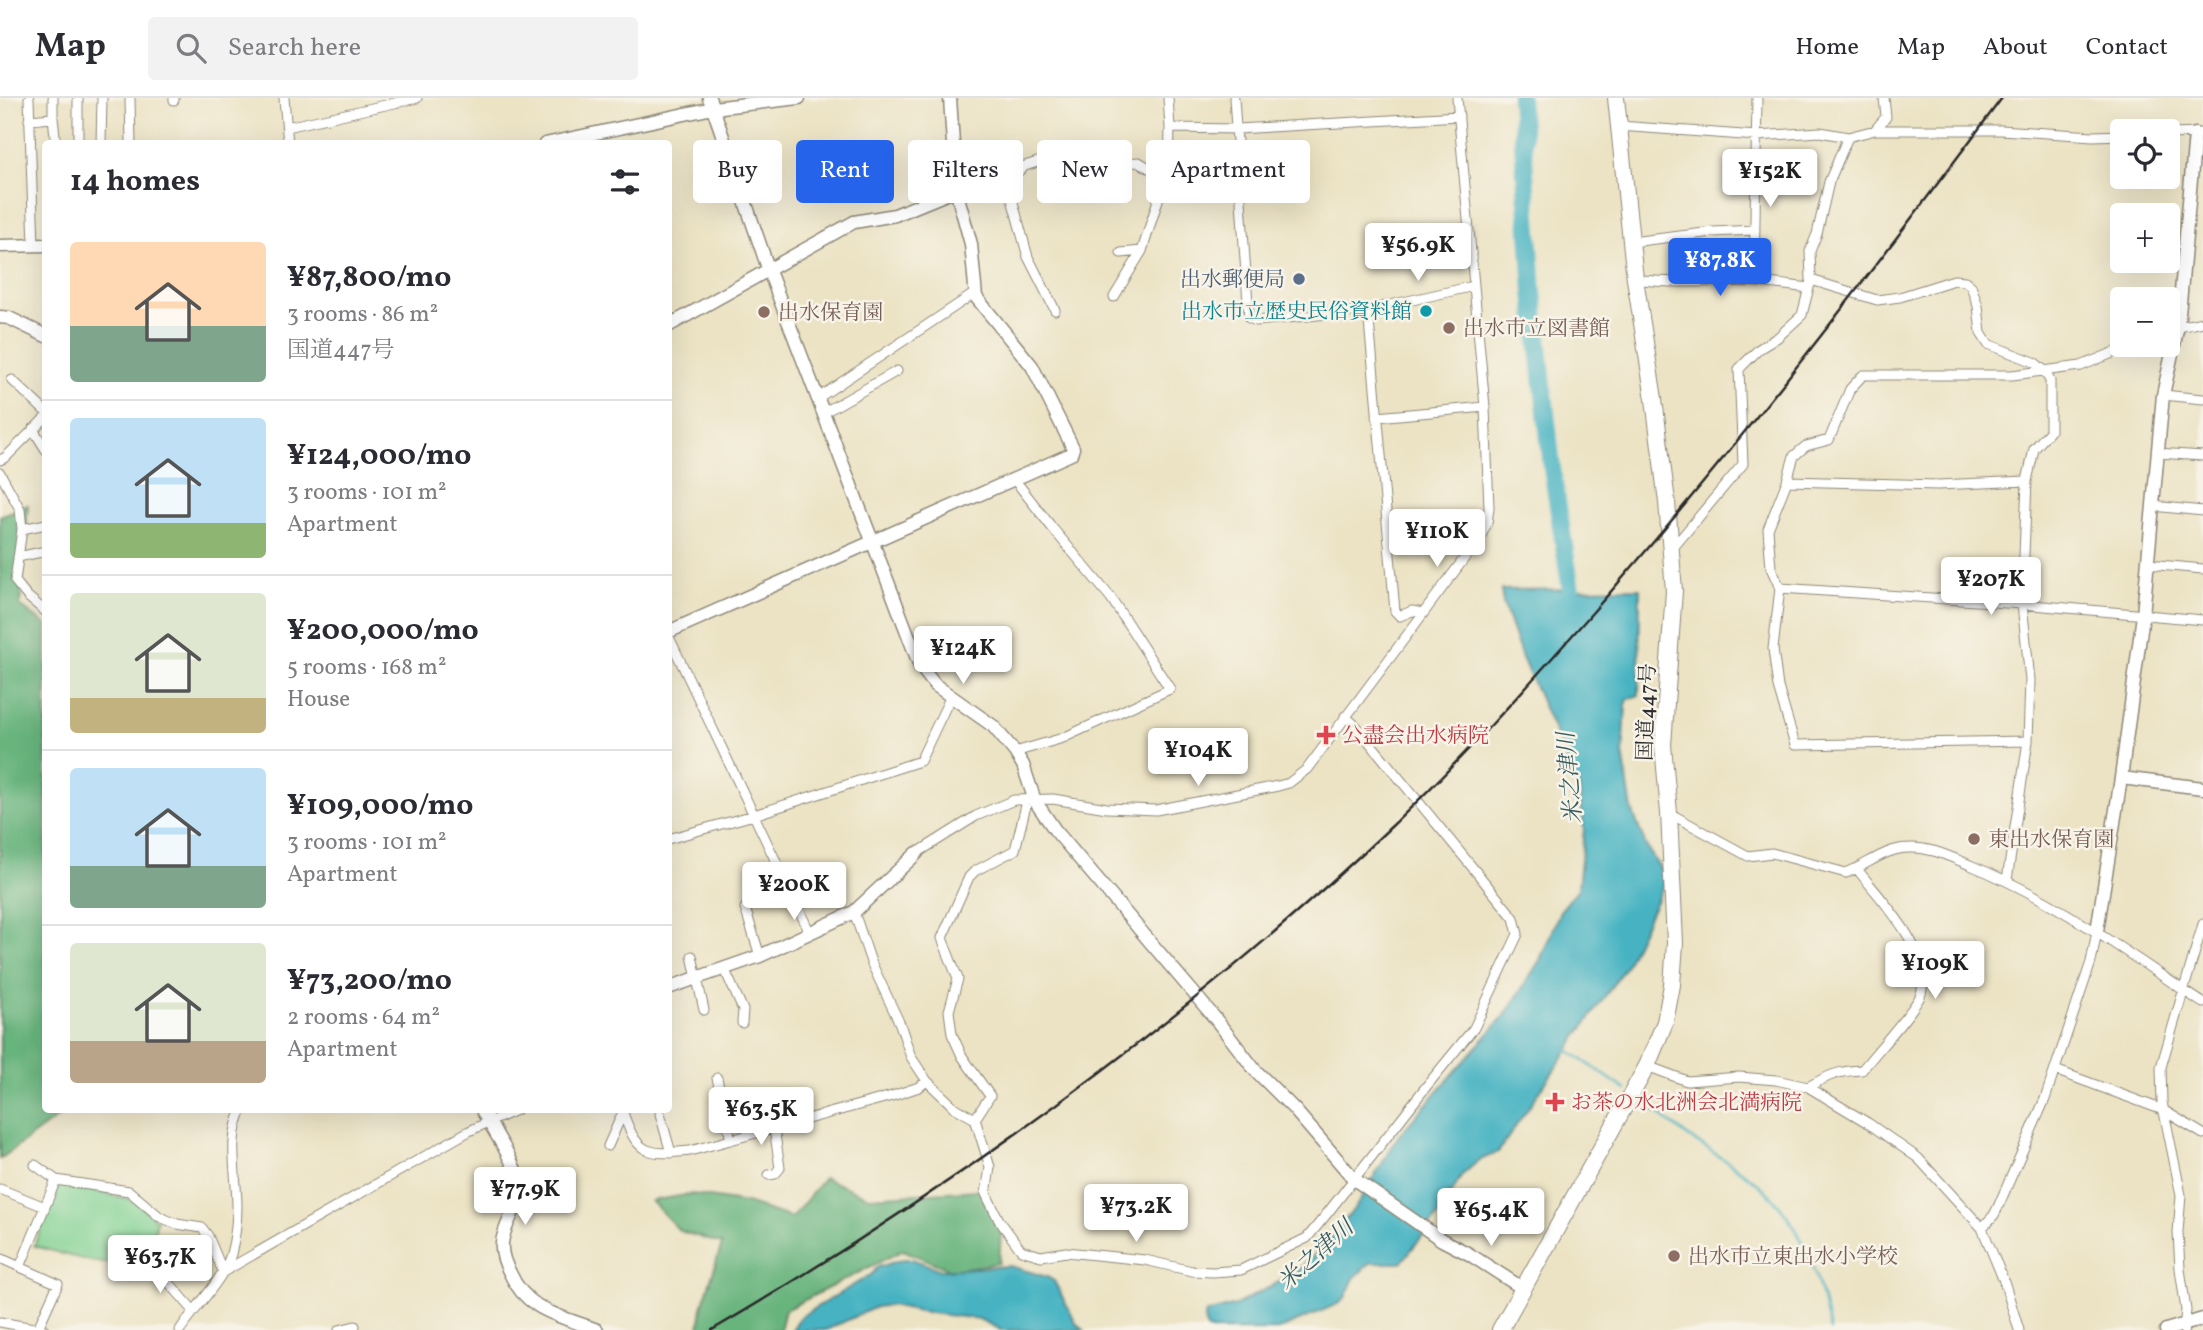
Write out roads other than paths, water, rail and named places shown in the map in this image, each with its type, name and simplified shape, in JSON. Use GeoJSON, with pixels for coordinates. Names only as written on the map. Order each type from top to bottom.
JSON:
{"type":"FeatureCollection","features":[{"type":"Feature","properties":{"kind":"highway","name":"国道447号"},"geometry":{"type":"LineString","coordinates":[[1500,1330],[1647,1066],[1665,1022],[1672,985],[1675,943],[1663,745],[1674,591],[1654,399],[1635,279],[1616,98]]}},
{"type":"Feature","properties":{"kind":"street"},"geometry":{"type":"LineString","coordinates":[[0,246],[40,245],[29,98]]}},
{"type":"Feature","properties":{"kind":"street"},"geometry":{"type":"LineString","coordinates":[[53,98],[56,140]]}},
{"type":"Feature","properties":{"kind":"street"},"geometry":{"type":"LineString","coordinates":[[78,98],[78,140]]}},
{"type":"Feature","properties":{"kind":"street"},"geometry":{"type":"LineString","coordinates":[[102,98],[102,140]]}},
{"type":"Feature","properties":{"kind":"street"},"geometry":{"type":"LineString","coordinates":[[130,98],[131,140]]}},
{"type":"Feature","properties":{"kind":"street"},"geometry":{"type":"LineString","coordinates":[[284,98],[288,140]]}},
{"type":"Feature","properties":{"kind":"street"},"geometry":{"type":"LineString","coordinates":[[287,127],[417,98]]}},
{"type":"Feature","properties":{"kind":"street"},"geometry":{"type":"LineString","coordinates":[[561,140],[711,103],[799,98]]}},
{"type":"Feature","properties":{"kind":"street"},"geometry":{"type":"LineString","coordinates":[[950,98],[953,140]]}},
{"type":"Feature","properties":{"kind":"street"},"geometry":{"type":"LineString","coordinates":[[1168,98],[1170,140]]}},
{"type":"Feature","properties":{"kind":"street"},"geometry":{"type":"LineString","coordinates":[[1234,98],[1249,318],[1256,321],[1368,310],[1474,286]]}},
{"type":"Feature","properties":{"kind":"street"},"geometry":{"type":"LineString","coordinates":[[672,987],[760,956],[854,912],[917,853],[976,817],[1014,800],[1053,799],[1107,808],[1156,810],[1279,786],[1289,783],[1307,769],[1487,523],[1489,485],[1485,407],[1457,98]]}},
{"type":"Feature","properties":{"kind":"street"},"geometry":{"type":"LineString","coordinates":[[1754,282],[1757,98]]}},
{"type":"Feature","properties":{"kind":"street"},"geometry":{"type":"LineString","coordinates":[[1875,130],[1886,117],[1884,98]]}},
{"type":"Feature","properties":{"kind":"street"},"geometry":{"type":"LineString","coordinates":[[711,103],[769,271],[920,666],[950,698],[993,726],[1015,752],[1023,765],[1031,801],[1214,1017],[1255,1070],[1294,1109],[1354,1179],[1442,1240],[1522,1288]]}},
{"type":"Feature","properties":{"kind":"street"},"geometry":{"type":"LineString","coordinates":[[1170,128],[1238,129],[1459,116]]}},
{"type":"Feature","properties":{"kind":"street"},"geometry":{"type":"LineString","coordinates":[[29,120],[53,118]]}},
{"type":"Feature","properties":{"kind":"street"},"geometry":{"type":"LineString","coordinates":[[1619,127],[1757,136],[1820,132],[1849,137],[1875,130],[2001,130],[2110,135]]}},
{"type":"Feature","properties":{"kind":"street"},"geometry":{"type":"LineString","coordinates":[[2178,287],[2199,134],[2180,134]]}},
{"type":"Feature","properties":{"kind":"street"},"geometry":{"type":"LineString","coordinates":[[1671,551],[1743,464],[1739,369],[1759,349],[1778,337],[1802,315],[1810,284],[1810,251],[1817,234],[1829,183],[1849,137]]}},
{"type":"Feature","properties":{"kind":"street"},"geometry":{"type":"LineString","coordinates":[[672,324],[854,222],[895,215],[924,203]]}},
{"type":"Feature","properties":{"kind":"street"},"geometry":{"type":"LineString","coordinates":[[672,632],[1071,454],[1073,448],[1032,366],[976,297],[971,244],[960,203]]}},
{"type":"Feature","properties":{"kind":"street"},"geometry":{"type":"LineString","coordinates":[[1013,203],[1028,257],[1055,310]]}},
{"type":"Feature","properties":{"kind":"street"},"geometry":{"type":"LineString","coordinates":[[1114,297],[1142,251],[1157,203]]}},
{"type":"Feature","properties":{"kind":"street"},"geometry":{"type":"LineString","coordinates":[[1631,242],[1755,230]]}},
{"type":"Feature","properties":{"kind":"street"},"geometry":{"type":"LineString","coordinates":[[1121,253],[1142,251]]}},
{"type":"Feature","properties":{"kind":"street"},"geometry":{"type":"LineString","coordinates":[[1635,279],[1685,283],[1810,284],[1877,300],[1900,297],[1954,280],[1965,281],[1971,286],[1978,306],[1981,334],[1989,344],[2034,362],[2045,371],[2050,381],[2050,430],[2034,449],[2027,481],[2022,604],[2030,680],[2028,741],[2007,880]]}},
{"type":"Feature","properties":{"kind":"street"},"geometry":{"type":"LineString","coordinates":[[818,398],[975,293]]}},
{"type":"Feature","properties":{"kind":"street"},"geometry":{"type":"LineString","coordinates":[[1368,310],[1395,611],[1400,616],[1412,611],[1423,613]]}},
{"type":"Feature","properties":{"kind":"street"},"geometry":{"type":"LineString","coordinates":[[0,317],[9,318],[42,335]]}},
{"type":"Feature","properties":{"kind":"street"},"geometry":{"type":"LineString","coordinates":[[2180,326],[2203,322]]}},
{"type":"Feature","properties":{"kind":"street"},"geometry":{"type":"LineString","coordinates":[[2028,741],[1795,745],[1778,687],[1773,649],[1780,588],[1771,568],[1768,529],[1794,456],[1806,446],[1829,440],[1850,389],[1863,375],[2012,375],[2081,366],[2110,354]]}},
{"type":"Feature","properties":{"kind":"street"},"geometry":{"type":"LineString","coordinates":[[1982,1228],[1994,1215],[2030,1136],[2091,962],[2121,778],[2143,615],[2169,357]]}},
{"type":"Feature","properties":{"kind":"street"},"geometry":{"type":"LineString","coordinates":[[824,413],[897,371]]}},
{"type":"Feature","properties":{"kind":"street"},"geometry":{"type":"LineString","coordinates":[[12,380],[42,411]]}},
{"type":"Feature","properties":{"kind":"street"},"geometry":{"type":"LineString","coordinates":[[2163,395],[2203,399]]}},
{"type":"Feature","properties":{"kind":"street"},"geometry":{"type":"LineString","coordinates":[[1377,417],[1485,407]]}},
{"type":"Feature","properties":{"kind":"street"},"geometry":{"type":"LineString","coordinates":[[0,460],[42,419]]}},
{"type":"Feature","properties":{"kind":"street"},"geometry":{"type":"LineString","coordinates":[[33,429],[42,444]]}},
{"type":"Feature","properties":{"kind":"street"},"geometry":{"type":"LineString","coordinates":[[2158,453],[2203,456]]}},
{"type":"Feature","properties":{"kind":"street"},"geometry":{"type":"LineString","coordinates":[[0,473],[20,509],[22,528],[15,581],[27,596],[42,608]]}},
{"type":"Feature","properties":{"kind":"street"},"geometry":{"type":"LineString","coordinates":[[1014,479],[1111,598],[1170,690],[1063,738],[1015,752]]}},
{"type":"Feature","properties":{"kind":"street"},"geometry":{"type":"LineString","coordinates":[[1787,481],[1938,485],[2027,481]]}},
{"type":"Feature","properties":{"kind":"street"},"geometry":{"type":"LineString","coordinates":[[2153,506],[2203,511]]}},
{"type":"Feature","properties":{"kind":"street"},"geometry":{"type":"LineString","coordinates":[[22,528],[42,525]]}},
{"type":"Feature","properties":{"kind":"street"},"geometry":{"type":"LineString","coordinates":[[18,556],[42,552]]}},
{"type":"Feature","properties":{"kind":"street"},"geometry":{"type":"LineString","coordinates":[[2148,564],[2203,569]]}},
{"type":"Feature","properties":{"kind":"street"},"geometry":{"type":"LineString","coordinates":[[1780,588],[2022,604],[2203,620]]}},
{"type":"Feature","properties":{"kind":"street"},"geometry":{"type":"LineString","coordinates":[[672,642],[810,933]]}},
{"type":"Feature","properties":{"kind":"street"},"geometry":{"type":"LineString","coordinates":[[672,838],[754,815],[920,761],[950,698]]}},
{"type":"Feature","properties":{"kind":"street"},"geometry":{"type":"LineString","coordinates":[[854,912],[871,962],[912,1057],[927,1081],[954,1107],[975,1119],[990,1167],[986,1194],[994,1211],[1021,1250],[1041,1256],[1066,1252],[1145,1260],[1192,1271],[1241,1270],[1307,1238],[1474,1028],[1518,934],[1514,918],[1357,727],[1345,716]]}},
{"type":"Feature","properties":{"kind":"street"},"geometry":{"type":"LineString","coordinates":[[2121,778],[2203,788]]}},
{"type":"Feature","properties":{"kind":"street"},"geometry":{"type":"LineString","coordinates":[[975,1119],[990,1096],[962,1056],[952,1034],[949,1011],[958,979],[942,938],[969,877],[975,871],[1015,850],[1031,801]]}},
{"type":"Feature","properties":{"kind":"street"},"geometry":{"type":"LineString","coordinates":[[1669,813],[1748,856],[1772,853],[1846,873],[1887,851],[1909,848],[1937,851],[2007,880],[2096,931],[2203,1003]]}},
{"type":"Feature","properties":{"kind":"street"},"geometry":{"type":"LineString","coordinates":[[1808,1087],[1830,1074],[1862,1070],[1921,996],[1921,963],[1909,936],[1857,869]]}},
{"type":"Feature","properties":{"kind":"street"},"geometry":{"type":"LineString","coordinates":[[745,908],[760,956]]}},
{"type":"Feature","properties":{"kind":"street"},"geometry":{"type":"LineString","coordinates":[[2184,1328],[2186,1310],[2178,1232],[2182,1195],[2163,1110],[2161,1067],[2203,924]]}},
{"type":"Feature","properties":{"kind":"street"},"geometry":{"type":"LineString","coordinates":[[692,956],[704,1010]]}},
{"type":"Feature","properties":{"kind":"street"},"geometry":{"type":"LineString","coordinates":[[724,968],[743,1010],[742,1023]]}},
{"type":"Feature","properties":{"kind":"street"},"geometry":{"type":"LineString","coordinates":[[1647,1066],[1687,1081],[1739,1077],[1776,1080],[1808,1087],[1919,1158],[1982,1228],[2004,1281],[2019,1330]]}},
{"type":"Feature","properties":{"kind":"street"},"geometry":{"type":"LineString","coordinates":[[2054,1070],[2163,1110],[2203,1134]]}},
{"type":"Feature","properties":{"kind":"street"},"geometry":{"type":"LineString","coordinates":[[717,1078],[731,1140]]}},
{"type":"Feature","properties":{"kind":"street"},"geometry":{"type":"LineString","coordinates":[[623,1113],[631,1137],[637,1144],[651,1152],[671,1153],[690,1151],[892,1096],[919,1087],[927,1081]]}},
{"type":"Feature","properties":{"kind":"street"},"geometry":{"type":"LineString","coordinates":[[180,1330],[223,1272],[230,1256],[235,1227],[235,1137],[241,1113]]}},
{"type":"Feature","properties":{"kind":"street"},"geometry":{"type":"LineString","coordinates":[[484,1113],[519,1183],[518,1205],[502,1241],[504,1261],[512,1279],[529,1300],[545,1310],[565,1320],[597,1330]]}},
{"type":"Feature","properties":{"kind":"street"},"geometry":{"type":"LineString","coordinates":[[223,1272],[457,1138],[509,1113]]}},
{"type":"Feature","properties":{"kind":"street"},"geometry":{"type":"LineString","coordinates":[[608,1146],[621,1113]]}},
{"type":"Feature","properties":{"kind":"street"},"geometry":{"type":"LineString","coordinates":[[660,1114],[671,1153]]}},
{"type":"Feature","properties":{"kind":"street"},"geometry":{"type":"LineString","coordinates":[[769,1175],[775,1174],[779,1167],[774,1128]]}},
{"type":"Feature","properties":{"kind":"street"},"geometry":{"type":"LineString","coordinates":[[36,1165],[56,1180],[129,1191],[160,1217],[177,1224],[202,1228],[223,1272]]}},
{"type":"Feature","properties":{"kind":"street"},"geometry":{"type":"LineString","coordinates":[[20,1267],[56,1180]]}},
{"type":"Feature","properties":{"kind":"street"},"geometry":{"type":"LineString","coordinates":[[0,1189],[45,1208]]}},
{"type":"Feature","properties":{"kind":"street"},"geometry":{"type":"LineString","coordinates":[[0,1258],[58,1284],[41,1329],[0,1322]]}},
{"type":"Feature","properties":{"kind":"street"},"geometry":{"type":"LineString","coordinates":[[128,1273],[143,1264],[149,1264],[158,1270],[193,1310]]}},
{"type":"Feature","properties":{"kind":"street"},"geometry":{"type":"LineString","coordinates":[[2166,1330],[2184,1328],[2203,1319]]}},
{"type":"Feature","properties":{"kind":"street"},"geometry":{"type":"LineString","coordinates":[[340,1330],[355,1326]]}},
{"type":"Feature","properties":{"kind":"water"},"geometry":{"type":"Polygon","coordinates":[[[1640,588],[1639,695],[1628,699],[1626,706],[1623,753],[1632,810],[1646,846],[1664,875],[1665,882],[1625,967],[1498,1152],[1478,1161],[1462,1175],[1441,1212],[1401,1263],[1370,1263],[1354,1278],[1340,1303],[1278,1330],[1207,1330],[1204,1320],[1206,1313],[1236,1305],[1296,1273],[1333,1236],[1360,1201],[1399,1135],[1506,1014],[1540,960],[1560,911],[1578,889],[1584,829],[1579,788],[1522,658],[1501,590],[1640,588]]]}},
{"type":"Feature","properties":{"kind":"water"},"geometry":{"type":"Polygon","coordinates":[[[912,1259],[941,1270],[1010,1266],[1047,1277],[1054,1281],[1076,1323],[1084,1330],[1001,1330],[979,1319],[890,1305],[876,1307],[826,1330],[792,1330],[800,1317],[872,1274],[878,1267],[912,1259]]]}},
{"type":"Feature","properties":{"kind":"waterway","name":"米之津川"},"geometry":{"type":"LineString","coordinates":[[1520,98],[1533,292],[1552,468],[1574,610]]}},
{"type":"Feature","properties":{"kind":"waterway"},"geometry":{"type":"LineString","coordinates":[[1568,1050],[1626,1090]]}},
{"type":"Feature","properties":{"kind":"waterway"},"geometry":{"type":"LineString","coordinates":[[1637,1098],[1686,1135],[1729,1162],[1777,1202],[1799,1235],[1815,1272],[1830,1330]]}},
{"type":"Feature","properties":{"kind":"railway"},"geometry":{"type":"LineString","coordinates":[[712,1330],[892,1218],[1067,1097],[1234,966],[1315,897],[1393,825],[1515,699],[1694,494],[1850,298],[2002,98]]}},
{"type":"Feature","properties":{"kind":"place","name":"出水郵便局"},"geometry":{"type":"Point","coordinates":[1299,279]}},
{"type":"Feature","properties":{"kind":"place","name":"出水市立歴史民俗資料館"},"geometry":{"type":"Point","coordinates":[1426,311]}},
{"type":"Feature","properties":{"kind":"place","name":"出水保育園"},"geometry":{"type":"Point","coordinates":[764,312]}},
{"type":"Feature","properties":{"kind":"place","name":"出水市立図書館"},"geometry":{"type":"Point","coordinates":[1449,328]}},
{"type":"Feature","properties":{"kind":"place","name":"公盡会出水病院"},"geometry":{"type":"Point","coordinates":[1326,735]}},
{"type":"Feature","properties":{"kind":"place","name":"東出水保育園"},"geometry":{"type":"Point","coordinates":[1974,839]}},
{"type":"Feature","properties":{"kind":"place","name":"お茶の水北洲会北満病院"},"geometry":{"type":"Point","coordinates":[1555,1102]}},
{"type":"Feature","properties":{"kind":"place","name":"出水市立東出水小学校"},"geometry":{"type":"Point","coordinates":[1674,1256]}}]}
